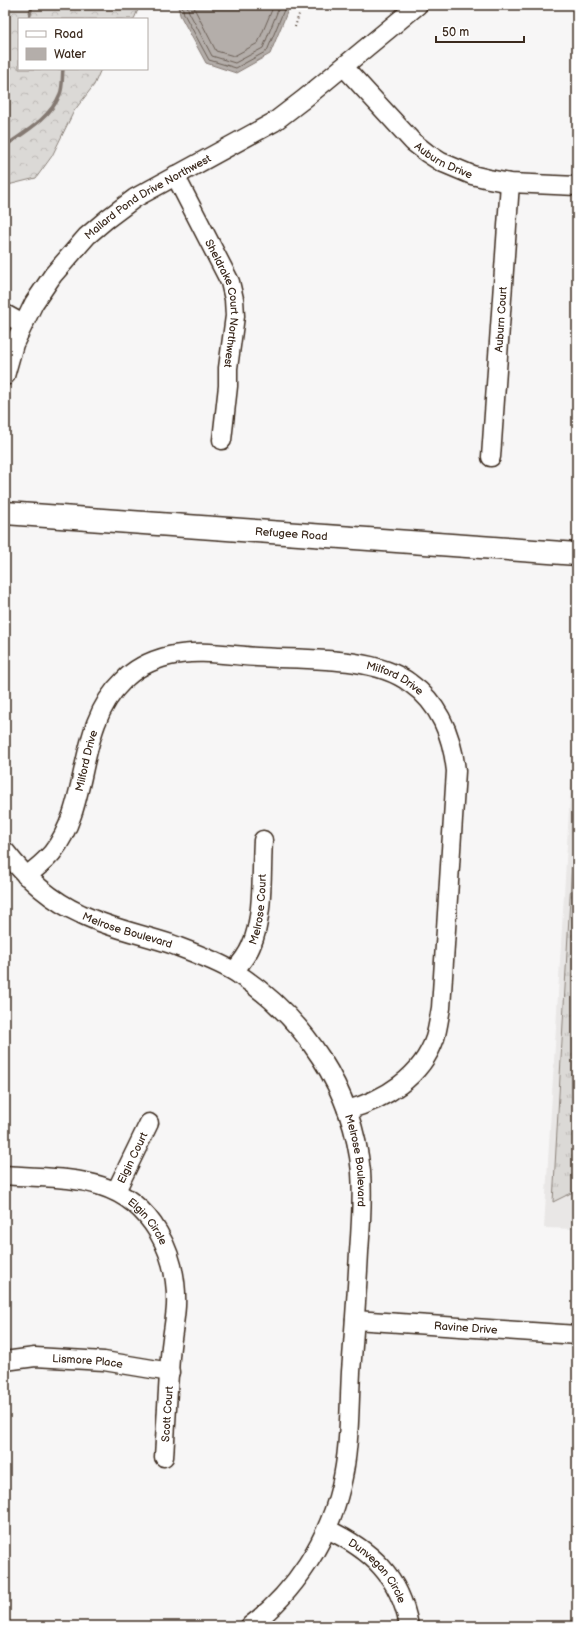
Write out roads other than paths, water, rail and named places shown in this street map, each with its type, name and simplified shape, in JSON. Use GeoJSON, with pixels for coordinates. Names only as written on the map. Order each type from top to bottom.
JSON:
{"type":"FeatureCollection","features":[{"type":"Feature","properties":{"kind":"main road","name":"Refugee Road"},"geometry":{"type":"LineString","coordinates":[[5,513],[577,554]]}},
{"type":"Feature","properties":{"kind":"street","name":"Mallard Pond Drive Northwest"},"geometry":{"type":"LineString","coordinates":[[5,376],[14,344],[23,324],[53,275],[87,236],[135,198],[274,122],[344,67],[418,5]]}},
{"type":"Feature","properties":{"kind":"street","name":"Auburn Drive"},"geometry":{"type":"LineString","coordinates":[[344,67],[401,130],[427,153],[456,169],[472,175],[510,182],[577,186]]}},
{"type":"Feature","properties":{"kind":"street","name":"Sheldrake Court Northwest"},"geometry":{"type":"LineString","coordinates":[[176,175],[230,282],[234,299],[235,316],[228,368],[228,386],[222,440]]}},
{"type":"Feature","properties":{"kind":"street","name":"Auburn Court"},"geometry":{"type":"LineString","coordinates":[[490,457],[510,182]]}},
{"type":"Feature","properties":{"kind":"street"},"geometry":{"type":"LineString","coordinates":[[5,314],[23,324]]}},
{"type":"Feature","properties":{"kind":"street","name":"Milford Drive"},"geometry":{"type":"LineString","coordinates":[[26,876],[41,865],[61,838],[74,806],[90,739],[102,707],[112,692],[120,684],[138,669],[153,661],[187,653],[221,653],[360,664],[393,673],[408,681],[434,704],[443,720],[454,752],[456,771],[441,1008],[434,1040],[427,1055],[417,1068],[393,1091],[362,1106],[347,1110]]}},
{"type":"Feature","properties":{"kind":"street","name":"Melrose Court"},"geometry":{"type":"LineString","coordinates":[[234,972],[244,960],[257,928],[263,840]]}},
{"type":"Feature","properties":{"kind":"street","name":"Melrose Boulevard"},"geometry":{"type":"LineString","coordinates":[[5,850],[26,876],[56,900],[82,915],[196,954],[234,972],[262,992],[288,1016],[305,1035],[330,1072],[347,1110],[358,1152],[362,1189],[346,1462],[334,1513],[316,1551],[297,1580],[278,1602],[250,1626]]}},
{"type":"Feature","properties":{"kind":"street","name":"Elgin Court"},"geometry":{"type":"LineString","coordinates":[[116,1191],[149,1123]]}},
{"type":"Feature","properties":{"kind":"street","name":"Elgin Circle"},"geometry":{"type":"LineString","coordinates":[[5,1176],[80,1181],[101,1186],[116,1191],[132,1201],[144,1212],[155,1226],[170,1256],[174,1272],[176,1306],[170,1356],[170,1372]]}},
{"type":"Feature","properties":{"kind":"street","name":"Ravine Drive"},"geometry":{"type":"LineString","coordinates":[[355,1320],[577,1335]]}},
{"type":"Feature","properties":{"kind":"street","name":"Lismore Place"},"geometry":{"type":"LineString","coordinates":[[5,1360],[35,1357],[104,1361],[170,1372]]}},
{"type":"Feature","properties":{"kind":"street","name":"Scott Court"},"geometry":{"type":"LineString","coordinates":[[164,1457],[170,1372]]}},
{"type":"Feature","properties":{"kind":"street","name":"Dunvegan Circle"},"geometry":{"type":"LineString","coordinates":[[327,1530],[354,1544],[381,1566],[392,1580],[400,1594],[406,1610],[409,1626]]}},
{"type":"Feature","properties":{"kind":"water"},"geometry":{"type":"Polygon","coordinates":[[[178,5],[290,5],[270,54],[236,73],[206,63],[180,15],[178,5]]]}},
{"type":"Feature","properties":{"kind":"waterway"},"geometry":{"type":"LineString","coordinates":[[29,18],[32,5]]}},
{"type":"Feature","properties":{"kind":"waterway"},"geometry":{"type":"LineString","coordinates":[[5,143],[8,144],[30,129],[51,110],[61,91],[63,70]]}}]}
